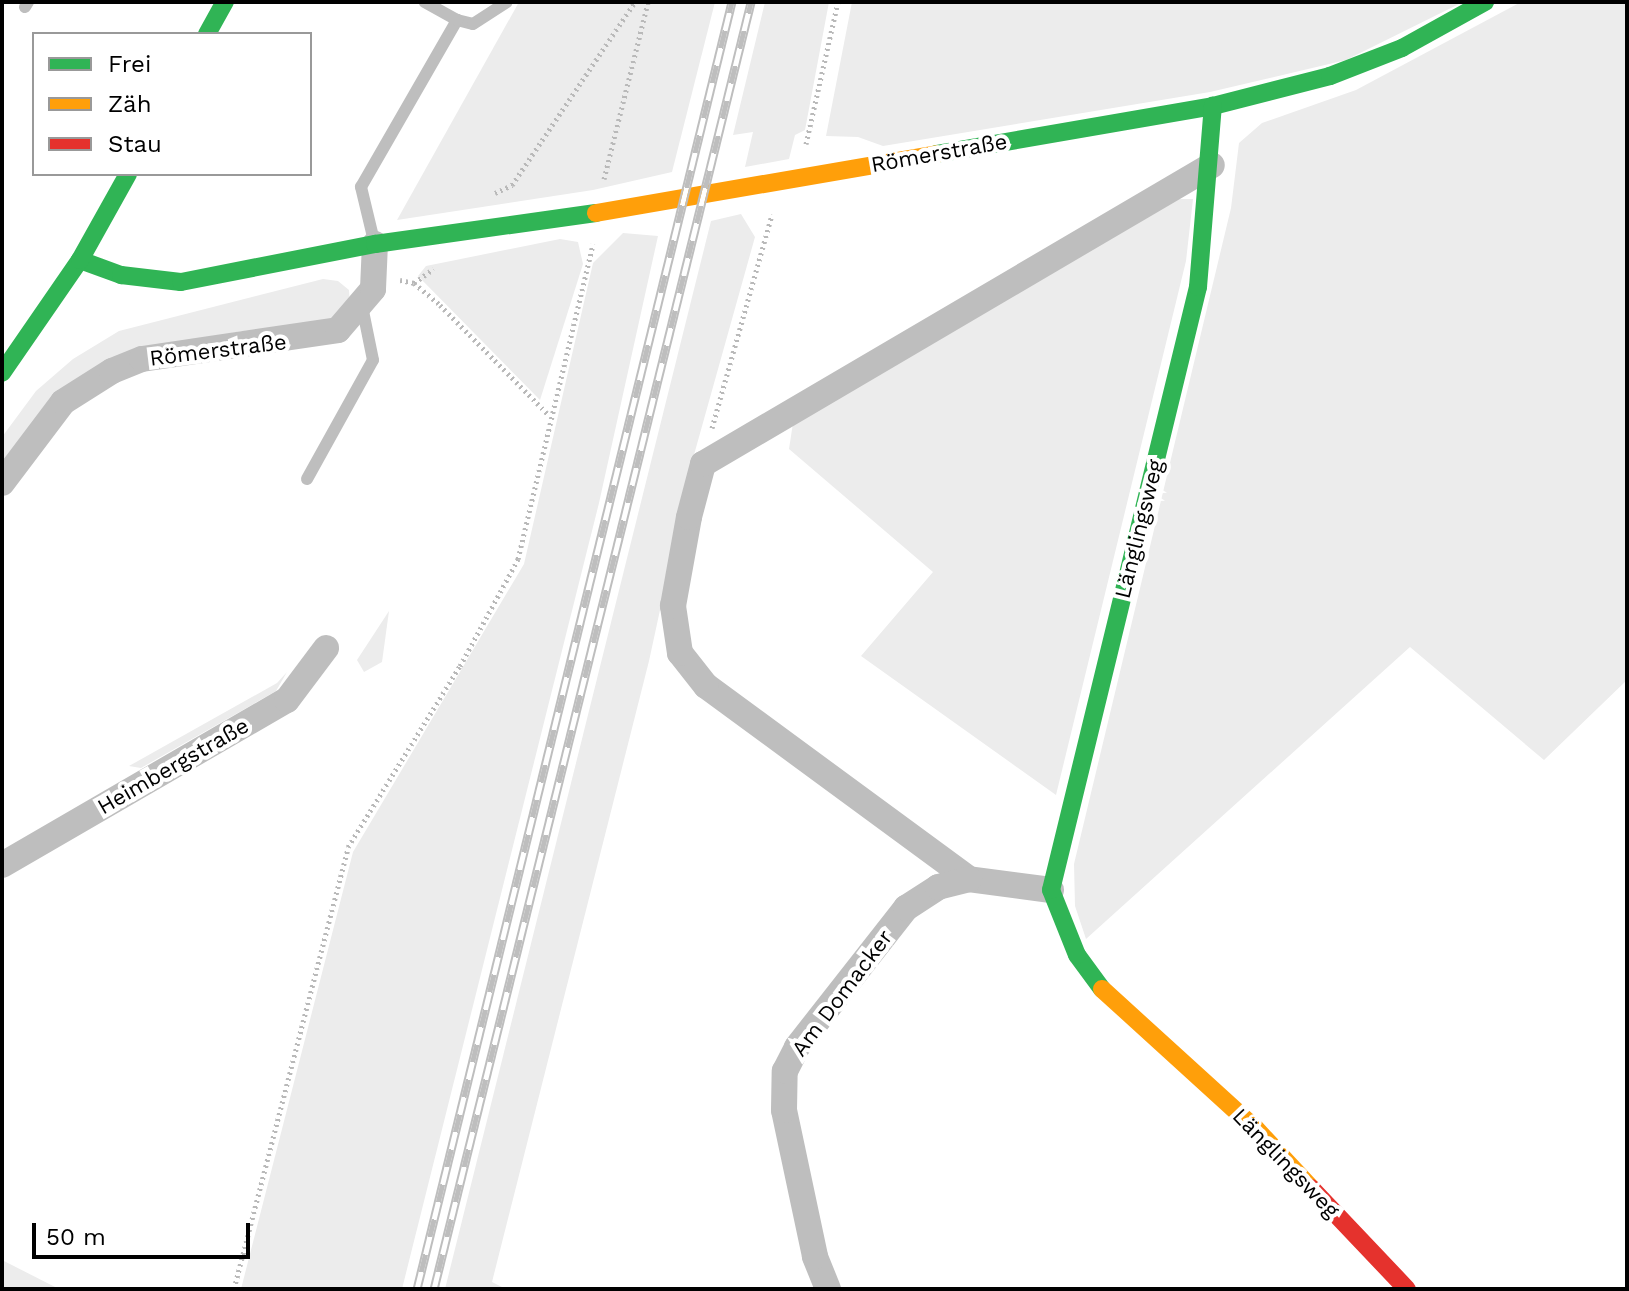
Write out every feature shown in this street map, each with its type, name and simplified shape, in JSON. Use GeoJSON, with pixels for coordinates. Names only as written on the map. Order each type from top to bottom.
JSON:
{"type":"FeatureCollection","features":[{"type":"Feature","properties":{"kind":"street"},"geometry":{"type":"LineString","coordinates":[[208,32],[225,2]]}},
{"type":"Feature","properties":{"kind":"street","name":"Römerstraße"},"geometry":{"type":"LineString","coordinates":[[80,260],[121,275],[181,282],[375,244],[598,213],[1213,106],[1330,76],[1402,48],[1485,2]]}},
{"type":"Feature","properties":{"kind":"street","name":"Länglingsweg"},"geometry":{"type":"LineString","coordinates":[[1213,106],[1212,165],[1198,287],[1051,890],[1077,955],[1101,988],[1256,1129],[1407,1289]]}},
{"type":"Feature","properties":{"kind":"street"},"geometry":{"type":"LineString","coordinates":[[1051,890],[969,879],[706,686],[680,653],[673,606],[703,464],[1212,165]]}},
{"type":"Feature","properties":{"kind":"street"},"geometry":{"type":"LineString","coordinates":[[2,373],[80,260],[127,176]]}},
{"type":"Feature","properties":{"kind":"street","name":"Römerstraße"},"geometry":{"type":"LineString","coordinates":[[2,483],[63,402],[112,371],[142,359],[338,330],[362,306],[376,273],[375,244]]}},
{"type":"Feature","properties":{"kind":"street","name":"Heimbergstraße"},"geometry":{"type":"LineString","coordinates":[[2,865],[287,700],[326,648]]}},
{"type":"Feature","properties":{"kind":"street","name":"Am Domacker"},"geometry":{"type":"LineString","coordinates":[[828,1289],[815,1256],[784,1110],[785,1071],[797,1047],[906,908],[938,887],[969,879]]}},
{"type":"Feature","properties":{"kind":"lane"},"geometry":{"type":"LineString","coordinates":[[425,2],[457,20],[473,24],[507,2]]}},
{"type":"Feature","properties":{"kind":"lane"},"geometry":{"type":"LineString","coordinates":[[375,244],[361,187],[457,20]]}},
{"type":"Feature","properties":{"kind":"lane"},"geometry":{"type":"LineString","coordinates":[[307,479],[373,360],[362,306]]}},
{"type":"Feature","properties":{"kind":"path"},"geometry":{"type":"LineString","coordinates":[[488,197],[512,185],[635,2]]}},
{"type":"Feature","properties":{"kind":"path"},"geometry":{"type":"LineString","coordinates":[[234,1289],[348,847],[460,666],[518,559],[549,415],[648,2]]}},
{"type":"Feature","properties":{"kind":"path"},"geometry":{"type":"LineString","coordinates":[[703,464],[771,216],[792,179],[814,120],[838,2]]}},
{"type":"Feature","properties":{"kind":"path"},"geometry":{"type":"LineString","coordinates":[[376,273],[414,283],[549,415]]}},
{"type":"Feature","properties":{"kind":"shaded area"},"geometry":{"type":"Polygon","coordinates":[[[519,2],[715,2],[672,172],[593,190],[397,220],[519,2]]]}},
{"type":"Feature","properties":{"kind":"shaded area"},"geometry":{"type":"Polygon","coordinates":[[[765,2],[829,2],[805,130],[795,135],[789,159],[745,167],[753,132],[733,135],[765,2]]]}},
{"type":"Feature","properties":{"kind":"shaded area"},"geometry":{"type":"Polygon","coordinates":[[[852,2],[1463,2],[1346,60],[1210,92],[883,146],[858,137],[826,136],[852,2]]]}},
{"type":"Feature","properties":{"kind":"shaded area"},"geometry":{"type":"Polygon","coordinates":[[[1521,2],[1627,2],[1627,680],[1544,760],[1410,647],[1086,939],[1075,906],[1074,864],[1231,208],[1239,143],[1262,123],[1356,90],[1521,2]]]}},
{"type":"Feature","properties":{"kind":"shaded area"},"geometry":{"type":"Polygon","coordinates":[[[1172,199],[1193,199],[1186,261],[1056,795],[861,656],[933,572],[789,449],[793,423],[1172,199]]]}},
{"type":"Feature","properties":{"kind":"shaded area"},"geometry":{"type":"Polygon","coordinates":[[[741,214],[755,237],[692,462],[649,661],[492,1282],[506,1289],[445,1289],[711,221],[741,214]]]}},
{"type":"Feature","properties":{"kind":"shaded area"},"geometry":{"type":"Polygon","coordinates":[[[623,233],[658,236],[599,503],[402,1289],[241,1289],[353,852],[524,564],[593,263],[623,233]]]}},
{"type":"Feature","properties":{"kind":"shaded area"},"geometry":{"type":"Polygon","coordinates":[[[560,239],[578,242],[583,264],[540,400],[418,276],[426,266],[560,239]]]}},
{"type":"Feature","properties":{"kind":"shaded area"},"geometry":{"type":"Polygon","coordinates":[[[323,279],[338,281],[349,290],[350,305],[337,317],[292,330],[242,331],[141,350],[2,464],[2,437],[36,391],[73,359],[119,331],[323,279]]]}},
{"type":"Feature","properties":{"kind":"shaded area"},"geometry":{"type":"Polygon","coordinates":[[[389,611],[382,662],[364,672],[357,660],[389,611]]]}},
{"type":"Feature","properties":{"kind":"shaded area"},"geometry":{"type":"Polygon","coordinates":[[[287,672],[276,691],[141,768],[129,766],[277,683],[287,672]]]}},
{"type":"Feature","properties":{"kind":"shaded area"},"geometry":{"type":"Polygon","coordinates":[[[2,1260],[59,1289],[2,1289],[2,1260]]]}},
{"type":"Feature","properties":{"kind":"railway"},"geometry":{"type":"LineString","coordinates":[[417,1289],[732,2]]}},
{"type":"Feature","properties":{"kind":"railway"},"geometry":{"type":"LineString","coordinates":[[434,1289],[751,2]]}},
{"type":"Feature","properties":{"kind":"traffic: fast"},"geometry":{"type":"LineString","coordinates":[[208,32],[225,2]]}},
{"type":"Feature","properties":{"kind":"traffic: fast"},"geometry":{"type":"LineString","coordinates":[[936,154],[1213,106],[1330,76],[1402,48],[1485,2]]}},
{"type":"Feature","properties":{"kind":"traffic: fast"},"geometry":{"type":"LineString","coordinates":[[1102,989],[1077,955],[1051,890],[1198,287],[1213,106]]}},
{"type":"Feature","properties":{"kind":"traffic: fast"},"geometry":{"type":"LineString","coordinates":[[2,373],[80,260],[127,176]]}},
{"type":"Feature","properties":{"kind":"traffic: fast"},"geometry":{"type":"LineString","coordinates":[[80,260],[121,275],[181,282],[375,244],[596,213]]}},
{"type":"Feature","properties":{"kind":"traffic: slow"},"geometry":{"type":"LineString","coordinates":[[596,213],[936,154]]}},
{"type":"Feature","properties":{"kind":"traffic: slow"},"geometry":{"type":"LineString","coordinates":[[1102,989],[1256,1129],[1311,1188]]}},
{"type":"Feature","properties":{"kind":"traffic: jam"},"geometry":{"type":"LineString","coordinates":[[1311,1188],[1407,1289]]}}]}
